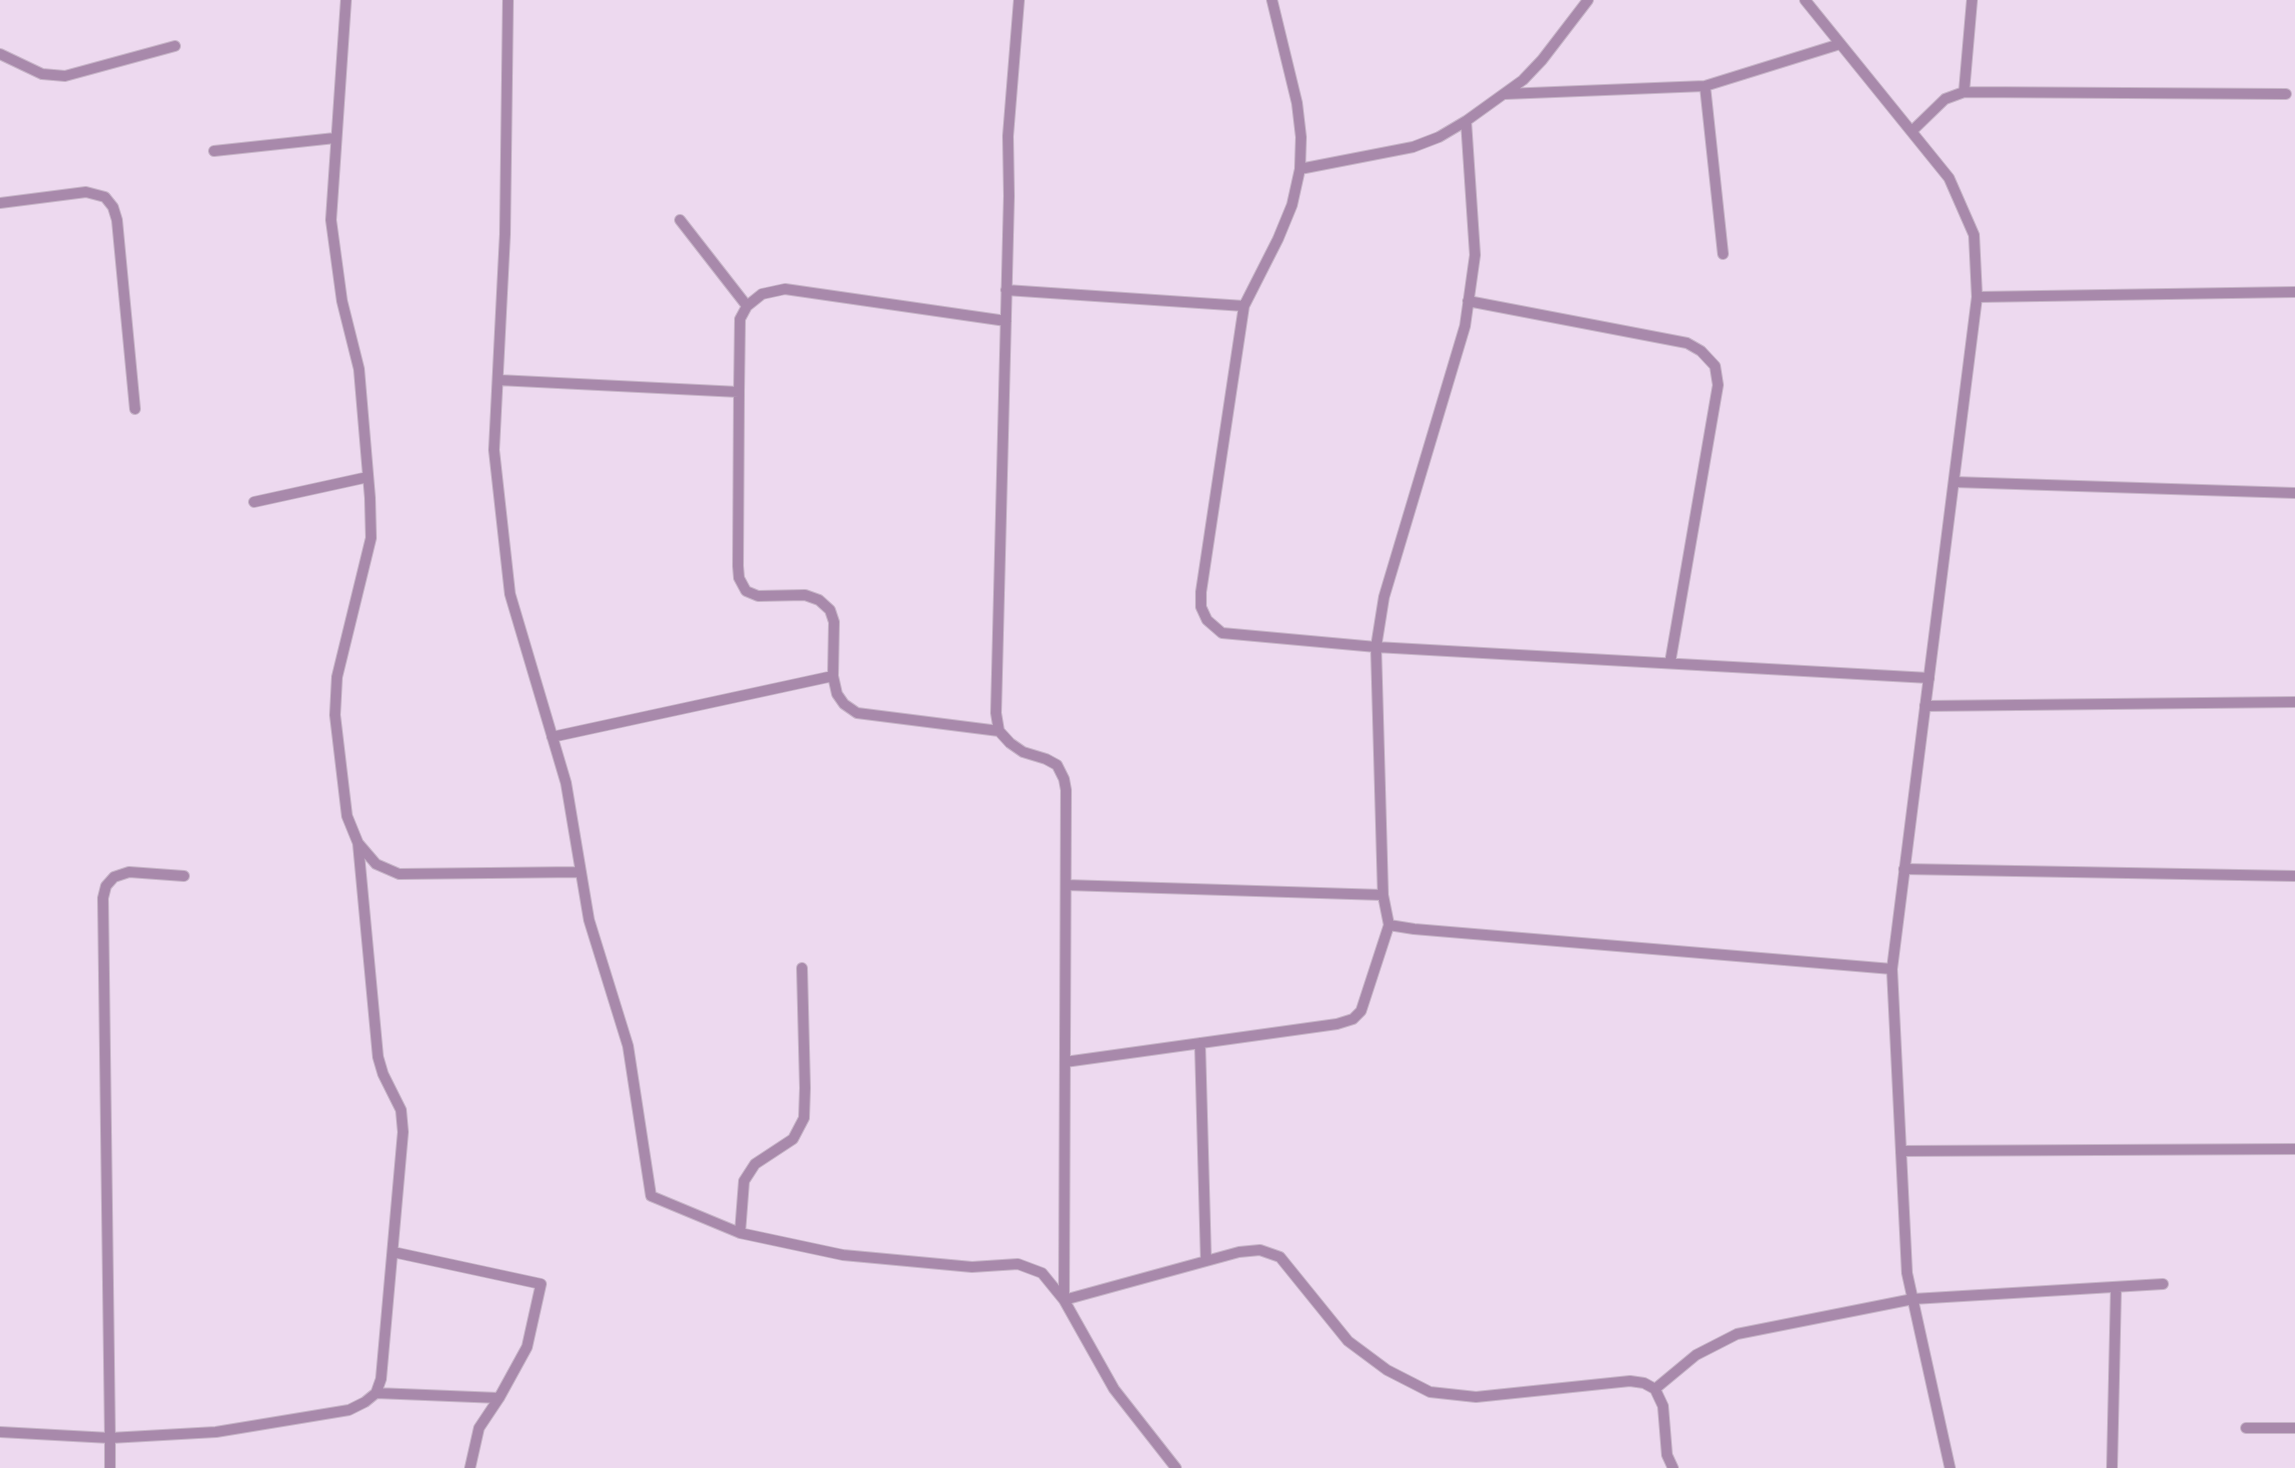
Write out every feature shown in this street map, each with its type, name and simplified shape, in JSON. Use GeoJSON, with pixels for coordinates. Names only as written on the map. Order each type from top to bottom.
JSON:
{"type":"FeatureCollection","features":[{"type":"Feature","properties":{"kind":"street"},"geometry":{"type":"LineString","coordinates":[[0,1432],[110,1438],[216,1432],[349,1410],[365,1402],[376,1393],[381,1379],[403,1132],[401,1110],[383,1074],[378,1057],[358,843],[348,816],[335,714],[337,677],[371,538],[359,369],[342,301],[331,220],[335,138],[346,0]]}},
{"type":"Feature","properties":{"kind":"street"},"geometry":{"type":"LineString","coordinates":[[508,0],[505,234],[494,450],[510,594],[566,783],[588,920],[628,1046],[650,1196],[740,1233],[843,1255],[972,1267],[1018,1264],[1042,1273],[1064,1300],[1114,1390],[1176,1468]]}},
{"type":"Feature","properties":{"kind":"street"},"geometry":{"type":"LineString","coordinates":[[1019,0],[1008,136],[1006,321],[996,713],[999,731],[1010,743],[1023,752],[1046,759],[1058,766],[1064,779],[1066,884],[1064,1300]]}},
{"type":"Feature","properties":{"kind":"street"},"geometry":{"type":"LineString","coordinates":[[1272,0],[1297,103],[1301,137],[1300,170],[1289,214],[1244,306],[1201,592],[1201,608],[1207,620],[1222,633],[1376,647],[1929,678]]}},
{"type":"Feature","properties":{"kind":"street"},"geometry":{"type":"LineString","coordinates":[[1300,170],[1413,147],[1439,137],[1466,121],[1523,80],[1542,60],[1588,0]]}},
{"type":"Feature","properties":{"kind":"street"},"geometry":{"type":"LineString","coordinates":[[1805,0],[1949,178],[1974,235],[1977,298],[1892,969],[1907,1273],[1950,1468]]}},
{"type":"Feature","properties":{"kind":"street"},"geometry":{"type":"LineString","coordinates":[[1964,92],[1972,0]]}},
{"type":"Feature","properties":{"kind":"street"},"geometry":{"type":"LineString","coordinates":[[1505,94],[1705,86],[1840,44]]}},
{"type":"Feature","properties":{"kind":"street"},"geometry":{"type":"LineString","coordinates":[[0,54],[42,74],[65,76],[175,46]]}},
{"type":"Feature","properties":{"kind":"street"},"geometry":{"type":"LineString","coordinates":[[1705,86],[1723,254]]}},
{"type":"Feature","properties":{"kind":"street"},"geometry":{"type":"LineString","coordinates":[[1912,131],[1945,100],[1964,92],[2286,94]]}},
{"type":"Feature","properties":{"kind":"street"},"geometry":{"type":"LineString","coordinates":[[1065,1062],[1338,1024],[1353,1020],[1361,1011],[1389,925],[1383,895],[1376,647],[1384,597],[1454,366],[1468,301],[1475,254],[1466,121]]}},
{"type":"Feature","properties":{"kind":"street"},"geometry":{"type":"LineString","coordinates":[[214,151],[335,138]]}},
{"type":"Feature","properties":{"kind":"street"},"geometry":{"type":"LineString","coordinates":[[0,203],[86,192],[105,197],[113,207],[117,220],[135,409]]}},
{"type":"Feature","properties":{"kind":"street"},"geometry":{"type":"LineString","coordinates":[[680,220],[747,306]]}},
{"type":"Feature","properties":{"kind":"street"},"geometry":{"type":"LineString","coordinates":[[999,731],[856,712],[844,704],[837,694],[832,676],[834,622],[830,610],[819,600],[805,595],[758,596],[746,591],[739,578],[740,319],[747,306],[762,294],[785,289],[1006,321]]}},
{"type":"Feature","properties":{"kind":"street"},"geometry":{"type":"LineString","coordinates":[[1006,290],[1244,306]]}},
{"type":"Feature","properties":{"kind":"street"},"geometry":{"type":"LineString","coordinates":[[1977,298],[2295,292]]}},
{"type":"Feature","properties":{"kind":"street"},"geometry":{"type":"LineString","coordinates":[[1468,301],[1687,343],[1701,351],[1715,366],[1718,386],[1670,663]]}},
{"type":"Feature","properties":{"kind":"street"},"geometry":{"type":"LineString","coordinates":[[498,380],[739,392]]}},
{"type":"Feature","properties":{"kind":"street"},"geometry":{"type":"LineString","coordinates":[[254,502],[368,477]]}},
{"type":"Feature","properties":{"kind":"street"},"geometry":{"type":"LineString","coordinates":[[1954,482],[2295,493]]}},
{"type":"Feature","properties":{"kind":"street"},"geometry":{"type":"LineString","coordinates":[[552,737],[832,676]]}},
{"type":"Feature","properties":{"kind":"street"},"geometry":{"type":"LineString","coordinates":[[1925,706],[2295,702]]}},
{"type":"Feature","properties":{"kind":"street"},"geometry":{"type":"LineString","coordinates":[[358,843],[376,864],[399,874],[580,872]]}},
{"type":"Feature","properties":{"kind":"street"},"geometry":{"type":"LineString","coordinates":[[1904,869],[2295,876]]}},
{"type":"Feature","properties":{"kind":"street"},"geometry":{"type":"LineString","coordinates":[[110,1468],[103,898],[106,886],[114,877],[129,872],[184,876]]}},
{"type":"Feature","properties":{"kind":"street"},"geometry":{"type":"LineString","coordinates":[[1066,884],[1383,895]]}},
{"type":"Feature","properties":{"kind":"street"},"geometry":{"type":"LineString","coordinates":[[1389,925],[1434,931],[1892,969]]}},
{"type":"Feature","properties":{"kind":"street"},"geometry":{"type":"LineString","coordinates":[[740,1233],[744,1181],[755,1164],[793,1139],[804,1118],[802,968]]}},
{"type":"Feature","properties":{"kind":"street"},"geometry":{"type":"LineString","coordinates":[[1200,1043],[1206,1261]]}},
{"type":"Feature","properties":{"kind":"street"},"geometry":{"type":"LineString","coordinates":[[1900,1151],[2295,1149]]}},
{"type":"Feature","properties":{"kind":"street"},"geometry":{"type":"LineString","coordinates":[[1064,1300],[1239,1252],[1260,1250],[1280,1257],[1348,1341],[1387,1370],[1430,1392],[1476,1397],[1630,1381],[1644,1383],[1655,1389],[1663,1406],[1667,1455],[1672,1468]]}},
{"type":"Feature","properties":{"kind":"street"},"geometry":{"type":"LineString","coordinates":[[393,1252],[541,1284],[527,1347],[499,1398],[479,1428],[470,1468]]}},
{"type":"Feature","properties":{"kind":"street"},"geometry":{"type":"LineString","coordinates":[[1655,1389],[1696,1355],[1737,1334],[1914,1299],[2163,1284]]}},
{"type":"Feature","properties":{"kind":"street"},"geometry":{"type":"LineString","coordinates":[[2112,1468],[2116,1287]]}},
{"type":"Feature","properties":{"kind":"street"},"geometry":{"type":"LineString","coordinates":[[376,1393],[499,1398]]}},
{"type":"Feature","properties":{"kind":"street"},"geometry":{"type":"LineString","coordinates":[[2246,1428],[2295,1428]]}}]}
